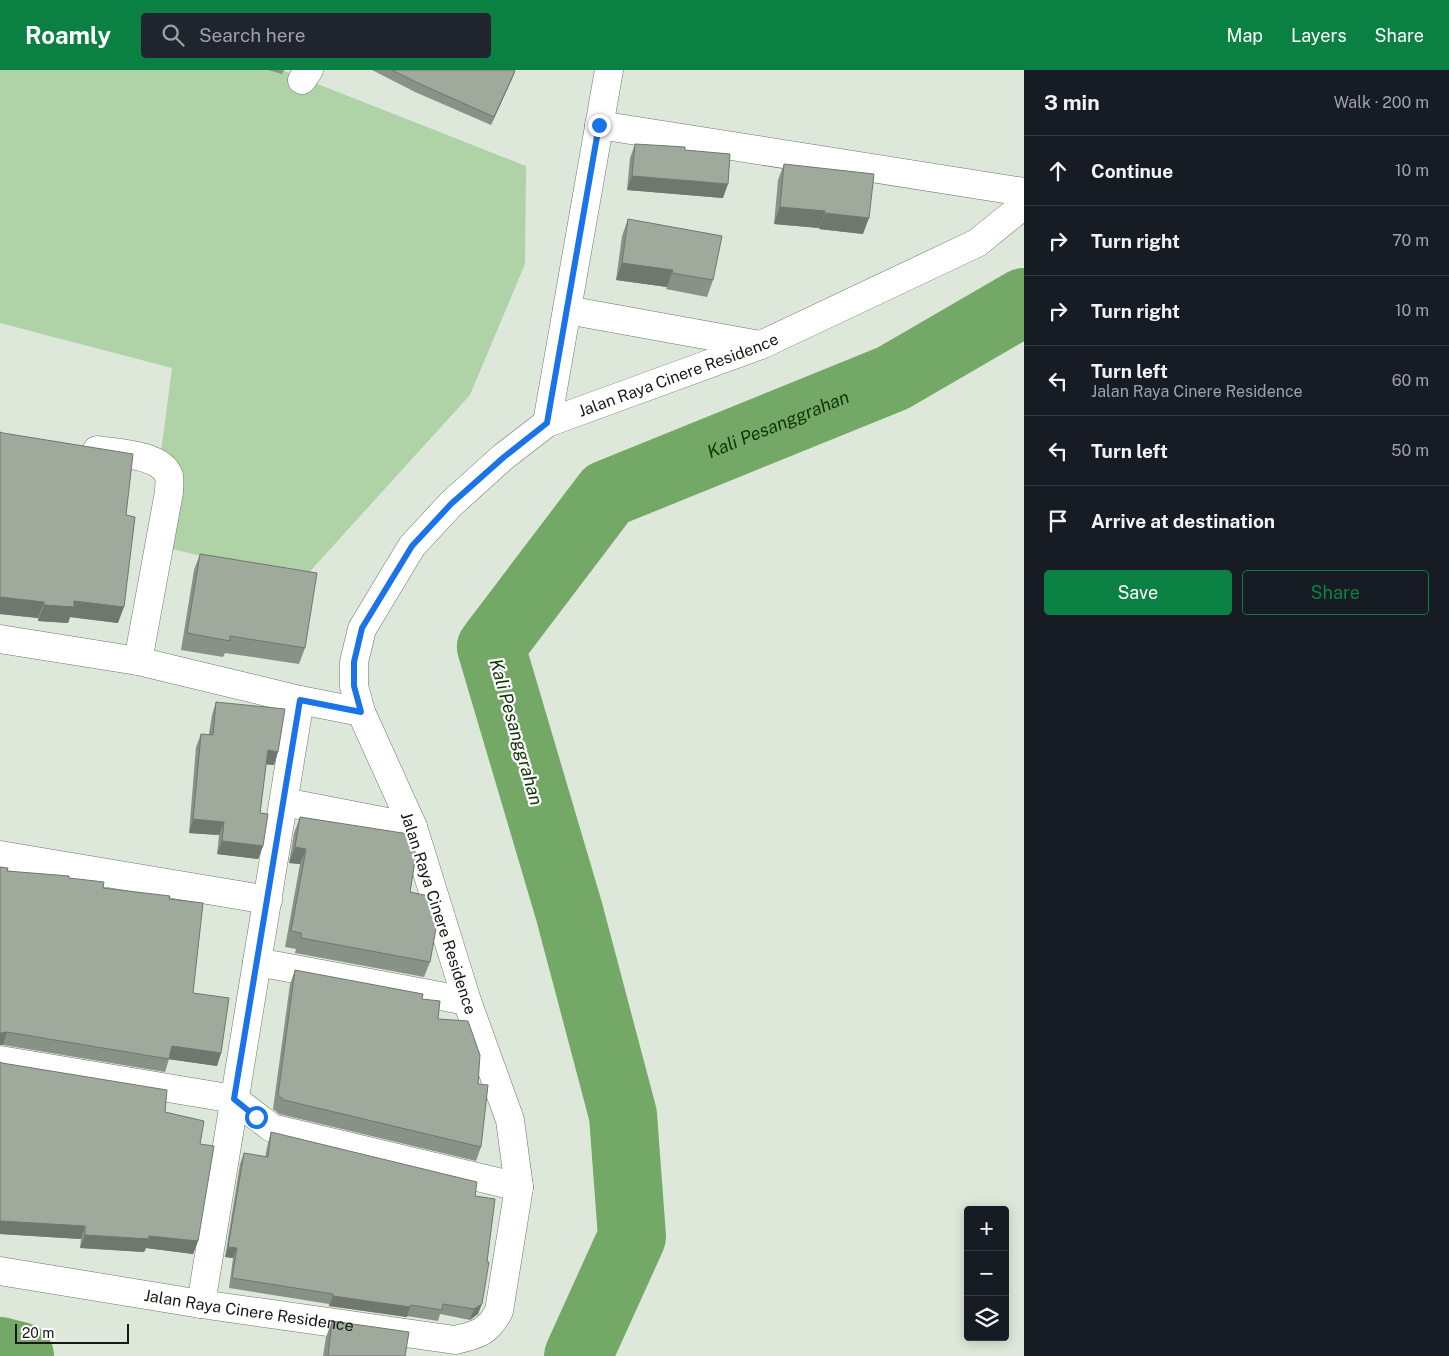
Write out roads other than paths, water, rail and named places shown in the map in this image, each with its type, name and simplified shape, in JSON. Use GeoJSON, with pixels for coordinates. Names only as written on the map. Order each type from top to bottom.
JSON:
{"type":"FeatureCollection","features":[{"type":"Feature","properties":{"kind":"street"},"geometry":{"type":"LineString","coordinates":[[547,423],[609,70]]}},
{"type":"Feature","properties":{"kind":"street"},"geometry":{"type":"LineString","coordinates":[[599,125],[1024,192]]}},
{"type":"Feature","properties":{"kind":"street","name":"Jalan Raya Cinere Residence"},"geometry":{"type":"LineString","coordinates":[[0,1270],[201,1304],[455,1340],[475,1336],[492,1323],[498,1311],[519,1187],[510,1120],[467,1001],[413,826],[361,712],[354,686],[354,662],[362,628],[412,546],[451,504],[504,457],[547,423],[761,346],[977,242],[1024,205]]}},
{"type":"Feature","properties":{"kind":"street"},"geometry":{"type":"LineString","coordinates":[[567,310],[761,346]]}},
{"type":"Feature","properties":{"kind":"street"},"geometry":{"type":"LineString","coordinates":[[76,446],[152,459],[164,467],[170,478],[138,661]]}},
{"type":"Feature","properties":{"kind":"street"},"geometry":{"type":"LineString","coordinates":[[0,639],[138,661],[300,700],[361,712]]}},
{"type":"Feature","properties":{"kind":"street"},"geometry":{"type":"LineString","coordinates":[[201,1304],[300,700]]}},
{"type":"Feature","properties":{"kind":"street"},"geometry":{"type":"LineString","coordinates":[[284,802],[413,826]]}},
{"type":"Feature","properties":{"kind":"street"},"geometry":{"type":"LineString","coordinates":[[0,855],[268,900]]}},
{"type":"Feature","properties":{"kind":"street"},"geometry":{"type":"LineString","coordinates":[[257,962],[467,1001]]}},
{"type":"Feature","properties":{"kind":"street"},"geometry":{"type":"LineString","coordinates":[[0,1060],[234,1099],[272,1128],[519,1187]]}},
{"type":"Feature","properties":{"kind":"waterway","name":"Kali Pesanggrahan"},"geometry":{"type":"LineString","coordinates":[[578,1356],[632,1237],[623,1115],[569,911],[491,647],[607,494],[893,378],[1024,302]]}},
{"type":"Feature","properties":{"kind":"waterway","name":"Kali Pesanggrahan"},"geometry":{"type":"LineString","coordinates":[[0,1351],[20,1356]]}}]}
